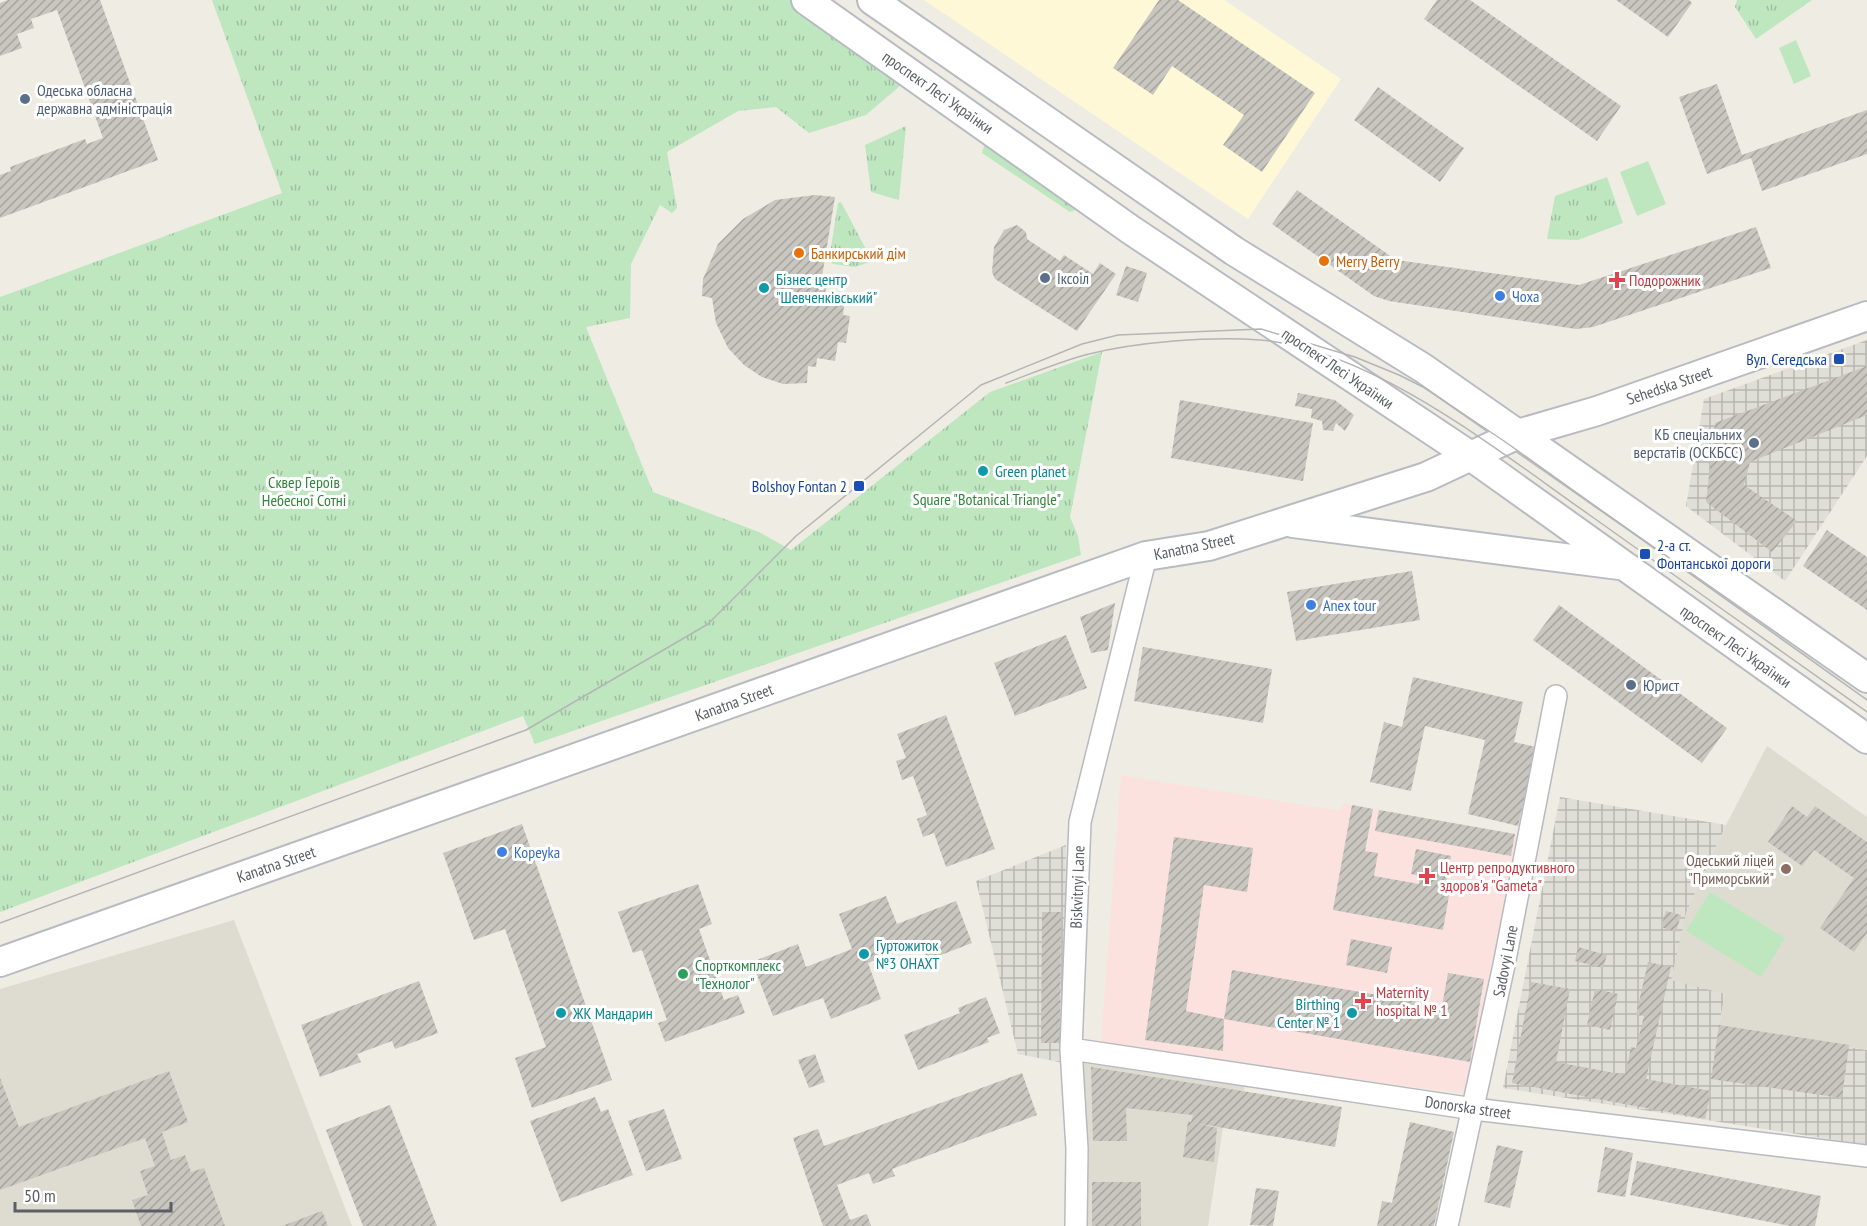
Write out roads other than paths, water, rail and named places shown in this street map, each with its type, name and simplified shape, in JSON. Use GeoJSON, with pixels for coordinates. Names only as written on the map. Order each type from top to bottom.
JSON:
{"type":"FeatureCollection","features":[{"type":"Feature","properties":{"kind":"main road","name":"проспект Лесі Українки"},"geometry":{"type":"LineString","coordinates":[[806,0],[1131,230],[1472,457],[1620,565],[1867,739]]}},
{"type":"Feature","properties":{"kind":"main road"},"geometry":{"type":"LineString","coordinates":[[872,0],[1234,251],[1424,368],[1867,678]]}},
{"type":"Feature","properties":{"kind":"main road","name":"Sehedska Street"},"geometry":{"type":"LineString","coordinates":[[1472,457],[1518,434],[1597,411],[1867,316]]}},
{"type":"Feature","properties":{"kind":"main road","name":"Kanatna Street"},"geometry":{"type":"LineString","coordinates":[[0,962],[1146,556],[1209,546],[1426,477],[1472,457]]}},
{"type":"Feature","properties":{"kind":"main road"},"geometry":{"type":"LineString","coordinates":[[1285,522],[1620,565]]}},
{"type":"Feature","properties":{"kind":"street","name":"Biskvitnyi Lane"},"geometry":{"type":"LineString","coordinates":[[1076,1226],[1077,1149],[1071,1049],[1080,822],[1146,556]]}},
{"type":"Feature","properties":{"kind":"street","name":"Sadovyi Lane"},"geometry":{"type":"LineString","coordinates":[[1447,1226],[1474,1109],[1556,696]]}},
{"type":"Feature","properties":{"kind":"street","name":"Donorska street"},"geometry":{"type":"LineString","coordinates":[[1071,1049],[1474,1109],[1867,1156]]}},
{"type":"Feature","properties":{"kind":"tram line"},"geometry":{"type":"LineString","coordinates":[[0,923],[526,730],[708,624],[796,536],[981,385],[1082,344],[1118,335],[1261,329],[1355,357],[1399,375],[1423,387],[1504,441],[1867,700]]}},
{"type":"Feature","properties":{"kind":"tram line"},"geometry":{"type":"LineString","coordinates":[[1006,383],[1089,354],[1151,343],[1197,340],[1260,340],[1303,348],[1346,362],[1390,383],[1476,435],[1867,712]]}},
{"type":"Feature","properties":{"kind":"place","name":"Одеська обласна державна адміністрація"},"geometry":{"type":"Point","coordinates":[25,99]}},
{"type":"Feature","properties":{"kind":"place","name":"Банкирський дім"},"geometry":{"type":"Point","coordinates":[799,253]}},
{"type":"Feature","properties":{"kind":"place","name":"Merry Berry"},"geometry":{"type":"Point","coordinates":[1324,261]}},
{"type":"Feature","properties":{"kind":"place","name":"Іксоіл"},"geometry":{"type":"Point","coordinates":[1045,278]}},
{"type":"Feature","properties":{"kind":"place","name":"Подорожник"},"geometry":{"type":"Point","coordinates":[1617,280]}},
{"type":"Feature","properties":{"kind":"place","name":"Бізнес центр \"Шевченківський\""},"geometry":{"type":"Point","coordinates":[764,288]}},
{"type":"Feature","properties":{"kind":"place","name":"Чоха"},"geometry":{"type":"Point","coordinates":[1500,296]}},
{"type":"Feature","properties":{"kind":"place","name":"Вул. Сегедська"},"geometry":{"type":"Point","coordinates":[1839,359]}},
{"type":"Feature","properties":{"kind":"place","name":"КБ спеціальних верстатів (ОСКБСС)"},"geometry":{"type":"Point","coordinates":[1754,443]}},
{"type":"Feature","properties":{"kind":"place","name":"Green planet"},"geometry":{"type":"Point","coordinates":[983,471]}},
{"type":"Feature","properties":{"kind":"place","name":"Bolshoy Fontan 2"},"geometry":{"type":"Point","coordinates":[859,486]}},
{"type":"Feature","properties":{"kind":"place","name":"2-а ст. Фонтанської дороги"},"geometry":{"type":"Point","coordinates":[1645,554]}},
{"type":"Feature","properties":{"kind":"place","name":"Anex tour"},"geometry":{"type":"Point","coordinates":[1311,605]}},
{"type":"Feature","properties":{"kind":"place","name":"Юрист"},"geometry":{"type":"Point","coordinates":[1631,685]}},
{"type":"Feature","properties":{"kind":"place","name":"Kopeyka"},"geometry":{"type":"Point","coordinates":[502,852]}},
{"type":"Feature","properties":{"kind":"place","name":"Одеський ліцей \"Приморський\""},"geometry":{"type":"Point","coordinates":[1786,869]}},
{"type":"Feature","properties":{"kind":"place","name":"Центр репродуктивного здоров'я \"Gameta\""},"geometry":{"type":"Point","coordinates":[1427,876]}},
{"type":"Feature","properties":{"kind":"place","name":"Гуртожиток №3 ОНАХТ"},"geometry":{"type":"Point","coordinates":[864,954]}},
{"type":"Feature","properties":{"kind":"place","name":"Спорткомплекс \"Технолог\""},"geometry":{"type":"Point","coordinates":[683,974]}},
{"type":"Feature","properties":{"kind":"place","name":"Maternity hospital № 1"},"geometry":{"type":"Point","coordinates":[1363,1001]}},
{"type":"Feature","properties":{"kind":"place","name":"ЖК Мандарин"},"geometry":{"type":"Point","coordinates":[561,1013]}},
{"type":"Feature","properties":{"kind":"place","name":"Birthing Center № 1"},"geometry":{"type":"Point","coordinates":[1352,1013]}},
{"type":"Feature","properties":{"kind":"park label","name":"Сквер Героїв Небесної Сотні"},"geometry":{"type":"Point","coordinates":[304,491]}},
{"type":"Feature","properties":{"kind":"park label","name":"Square \"Botanical Triangle\""},"geometry":{"type":"Point","coordinates":[987,499]}}]}
